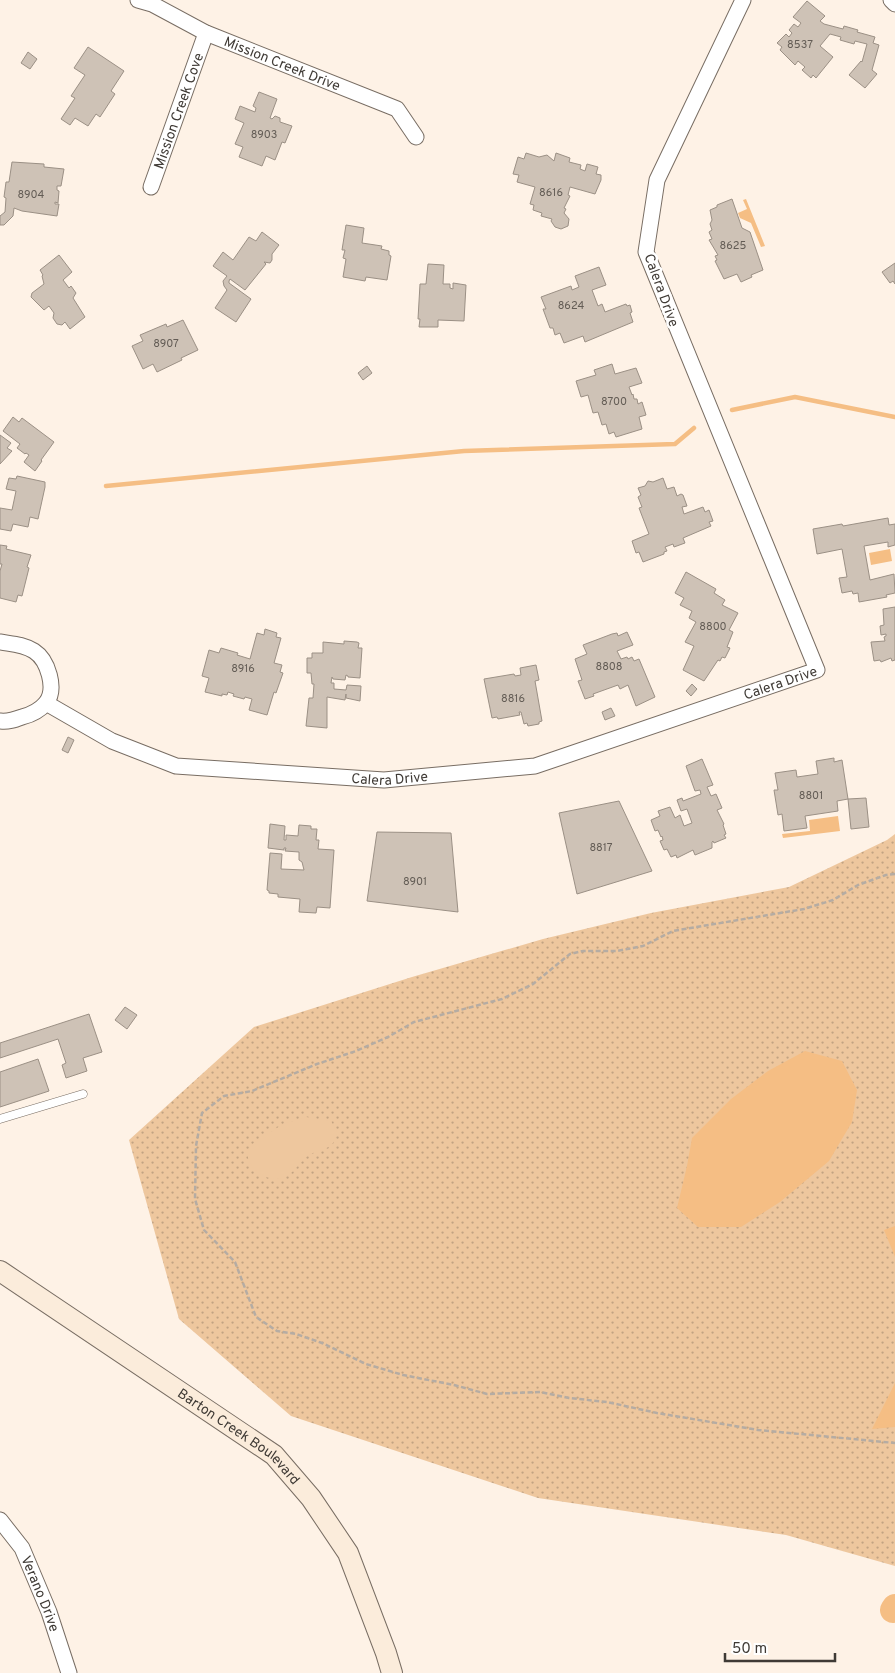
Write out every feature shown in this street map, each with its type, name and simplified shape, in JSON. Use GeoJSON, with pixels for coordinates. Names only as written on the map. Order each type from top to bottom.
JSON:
{"type":"FeatureCollection","features":[{"type":"Feature","properties":{"kind":"street","name":"Mission Creek Drive"},"geometry":{"type":"LineString","coordinates":[[138,0],[152,4],[206,33],[397,109],[416,137]]}},
{"type":"Feature","properties":{"kind":"street","name":"Calera Drive"},"geometry":{"type":"LineString","coordinates":[[46,703],[112,741],[176,766],[384,780],[535,766],[816,670],[646,252],[658,180],[743,0]]}},
{"type":"Feature","properties":{"kind":"street"},"geometry":{"type":"LineString","coordinates":[[891,0],[895,4]]}},
{"type":"Feature","properties":{"kind":"street","name":"Mission Creek Cove"},"geometry":{"type":"LineString","coordinates":[[151,188],[206,33]]}},
{"type":"Feature","properties":{"kind":"street"},"geometry":{"type":"LineString","coordinates":[[0,642],[20,645],[35,652],[49,675],[52,690],[46,703],[31,714],[7,722],[0,720]]}},
{"type":"Feature","properties":{"kind":"street","name":"Barton Creek Boulevard"},"geometry":{"type":"LineString","coordinates":[[0,1271],[274,1455],[311,1498],[348,1553],[392,1673]]}},
{"type":"Feature","properties":{"kind":"street","name":"Verano Drive"},"geometry":{"type":"LineString","coordinates":[[0,1520],[22,1548],[49,1612],[69,1673]]}},
{"type":"Feature","properties":{"kind":"lane"},"geometry":{"type":"LineString","coordinates":[[0,1119],[83,1094]]}},
{"type":"Feature","properties":{"kind":"path"},"geometry":{"type":"LineString","coordinates":[[895,874],[886,875],[858,885],[833,900],[804,909],[673,931],[643,946],[626,950],[583,951],[570,954],[533,984],[502,999],[414,1022],[388,1037],[356,1051],[317,1064],[252,1091],[224,1096],[202,1113],[196,1146],[195,1198],[204,1230],[235,1262],[256,1316],[277,1331],[296,1334],[322,1343],[366,1364],[403,1375],[487,1394],[540,1392],[569,1398],[607,1402],[657,1413],[758,1430],[895,1443]]}},
{"type":"Feature","properties":{"kind":"shaded area"},"geometry":{"type":"Polygon","coordinates":[[[746,199],[765,246],[761,247],[751,223],[740,218],[738,213],[747,209],[743,200],[746,199]]]}},
{"type":"Feature","properties":{"kind":"shaded area"},"geometry":{"type":"Polygon","coordinates":[[[890,549],[892,561],[871,565],[869,553],[890,549]]]}},
{"type":"Feature","properties":{"kind":"shaded area"},"geometry":{"type":"Polygon","coordinates":[[[838,816],[840,831],[783,838],[782,834],[810,831],[809,820],[838,816]]]}},
{"type":"Feature","properties":{"kind":"shaded area"},"geometry":{"type":"Polygon","coordinates":[[[895,834],[895,1566],[786,1535],[538,1498],[291,1416],[179,1319],[129,1140],[254,1027],[412,977],[543,939],[651,913],[789,887],[887,840],[895,834]]]}},
{"type":"Feature","properties":{"kind":"shaded area"},"geometry":{"type":"Polygon","coordinates":[[[805,1051],[842,1061],[857,1090],[852,1122],[829,1161],[780,1202],[741,1227],[698,1227],[677,1208],[692,1138],[731,1099],[768,1071],[805,1051]]]}},
{"type":"Feature","properties":{"kind":"shaded area"},"geometry":{"type":"Polygon","coordinates":[[[306,1117],[331,1121],[337,1132],[333,1143],[325,1149],[306,1157],[293,1171],[283,1178],[269,1178],[262,1175],[251,1165],[248,1159],[248,1152],[251,1145],[283,1124],[306,1117]]]}},
{"type":"Feature","properties":{"kind":"shaded area"},"geometry":{"type":"Polygon","coordinates":[[[895,1226],[895,1257],[884,1230],[895,1226]]]}},
{"type":"Feature","properties":{"kind":"shaded area"},"geometry":{"type":"Polygon","coordinates":[[[895,1383],[895,1427],[872,1429],[895,1383]]]}},
{"type":"Feature","properties":{"kind":"building"},"geometry":{"type":"Polygon","coordinates":[[[807,1],[825,16],[820,21],[824,24],[843,29],[844,26],[875,37],[873,43],[879,45],[872,70],[877,74],[865,88],[849,75],[862,62],[867,44],[855,41],[854,44],[840,40],[841,37],[830,34],[820,46],[833,57],[816,78],[813,75],[811,78],[802,70],[805,67],[798,61],[795,65],[780,50],[782,47],[777,43],[786,34],[789,37],[792,33],[789,30],[794,24],[798,27],[801,23],[793,17],[807,1]]]}},
{"type":"Feature","properties":{"kind":"building"},"geometry":{"type":"Polygon","coordinates":[[[88,47],[124,71],[111,91],[115,94],[100,117],[96,114],[88,126],[75,118],[70,125],[61,119],[75,98],[71,96],[85,75],[74,68],[88,47]]]}},
{"type":"Feature","properties":{"kind":"building"},"geometry":{"type":"Polygon","coordinates":[[[28,52],[37,59],[30,69],[21,63],[28,52]]]}},
{"type":"Feature","properties":{"kind":"building"},"geometry":{"type":"Polygon","coordinates":[[[259,92],[277,99],[270,118],[272,119],[275,116],[280,118],[280,122],[292,126],[285,143],[282,142],[275,160],[266,156],[262,166],[239,157],[243,147],[235,144],[244,123],[235,119],[240,106],[255,112],[256,108],[253,106],[259,92]]]}},
{"type":"Feature","properties":{"kind":"building"},"geometry":{"type":"Polygon","coordinates":[[[526,153],[539,157],[547,155],[554,161],[556,153],[570,158],[569,162],[581,165],[580,169],[585,171],[587,164],[598,167],[596,174],[601,175],[601,180],[595,194],[570,187],[568,195],[570,196],[564,208],[566,209],[564,213],[569,219],[568,226],[561,229],[555,227],[551,221],[552,219],[541,216],[542,213],[533,210],[534,205],[530,204],[535,187],[517,182],[519,175],[513,174],[518,157],[524,159],[526,153]]]}},
{"type":"Feature","properties":{"kind":"building"},"geometry":{"type":"Polygon","coordinates":[[[12,162],[44,164],[44,167],[64,169],[61,186],[57,186],[59,191],[58,203],[55,202],[55,204],[59,204],[57,216],[14,208],[13,216],[4,225],[0,225],[0,216],[5,212],[6,182],[9,182],[12,162]]]}},
{"type":"Feature","properties":{"kind":"building"},"geometry":{"type":"Polygon","coordinates":[[[732,199],[742,228],[750,232],[763,270],[741,282],[737,274],[724,279],[715,261],[717,260],[715,256],[718,255],[709,240],[712,239],[709,232],[712,230],[710,210],[732,199]]]}},
{"type":"Feature","properties":{"kind":"building"},"geometry":{"type":"Polygon","coordinates":[[[346,225],[364,228],[362,243],[382,246],[381,249],[389,251],[391,256],[387,280],[366,277],[365,281],[343,277],[346,259],[343,258],[345,250],[342,250],[346,225]]]}},
{"type":"Feature","properties":{"kind":"building"},"geometry":{"type":"Polygon","coordinates":[[[262,232],[279,245],[272,254],[270,263],[264,262],[266,264],[245,290],[230,279],[229,283],[251,299],[236,322],[215,308],[227,290],[223,281],[227,276],[213,266],[223,252],[233,260],[249,237],[256,241],[262,232]]]}},
{"type":"Feature","properties":{"kind":"building"},"geometry":{"type":"Polygon","coordinates":[[[59,255],[72,272],[63,280],[76,293],[73,298],[85,317],[70,329],[65,322],[62,325],[57,324],[53,318],[54,313],[49,306],[44,310],[31,297],[32,293],[44,284],[43,275],[40,270],[59,255]]]}},
{"type":"Feature","properties":{"kind":"building"},"geometry":{"type":"Polygon","coordinates":[[[895,263],[895,284],[893,281],[890,283],[882,272],[895,263]]]}},
{"type":"Feature","properties":{"kind":"building"},"geometry":{"type":"Polygon","coordinates":[[[428,264],[444,265],[443,284],[450,284],[450,288],[453,289],[453,283],[466,285],[464,321],[438,320],[438,327],[419,327],[420,284],[426,284],[428,264]]]}},
{"type":"Feature","properties":{"kind":"building"},"geometry":{"type":"Polygon","coordinates":[[[599,267],[606,285],[592,290],[598,306],[602,304],[605,312],[626,304],[627,306],[630,305],[633,322],[585,342],[583,336],[564,343],[560,333],[555,335],[553,328],[550,328],[541,297],[571,286],[572,290],[579,287],[575,276],[599,267]]]}},
{"type":"Feature","properties":{"kind":"building"},"geometry":{"type":"Polygon","coordinates":[[[183,320],[198,350],[157,372],[153,364],[143,369],[132,346],[143,341],[140,335],[166,324],[167,327],[183,320]]]}},
{"type":"Feature","properties":{"kind":"building"},"geometry":{"type":"Polygon","coordinates":[[[612,364],[615,374],[636,368],[642,383],[629,387],[638,404],[642,402],[646,415],[639,417],[642,429],[616,437],[614,432],[609,434],[606,424],[602,425],[598,412],[593,413],[588,395],[581,397],[576,381],[596,375],[594,370],[612,364]]]}},
{"type":"Feature","properties":{"kind":"building"},"geometry":{"type":"Polygon","coordinates":[[[367,366],[372,373],[363,380],[358,373],[367,366]]]}},
{"type":"Feature","properties":{"kind":"building"},"geometry":{"type":"Polygon","coordinates":[[[13,417],[19,422],[22,418],[54,442],[35,471],[24,462],[29,455],[17,448],[20,444],[3,431],[13,417]]]}},
{"type":"Feature","properties":{"kind":"building"},"geometry":{"type":"Polygon","coordinates":[[[0,435],[11,443],[7,448],[12,451],[0,464],[0,435]]]}},
{"type":"Feature","properties":{"kind":"building"},"geometry":{"type":"Polygon","coordinates":[[[17,476],[45,482],[38,519],[30,517],[28,527],[13,524],[11,531],[0,529],[0,508],[12,510],[16,491],[6,489],[9,478],[16,479],[17,476]]]}},
{"type":"Feature","properties":{"kind":"building"},"geometry":{"type":"Polygon","coordinates":[[[663,478],[667,489],[674,487],[677,496],[683,495],[687,506],[682,507],[684,514],[703,507],[705,512],[709,510],[713,521],[709,522],[711,526],[683,538],[685,543],[674,547],[673,544],[665,547],[667,551],[664,554],[643,562],[639,552],[636,553],[632,541],[649,534],[639,508],[642,507],[638,497],[641,495],[638,488],[645,486],[648,481],[653,482],[663,478]]]}},
{"type":"Feature","properties":{"kind":"building"},"geometry":{"type":"Polygon","coordinates":[[[888,518],[889,525],[895,524],[895,545],[888,547],[888,542],[864,546],[870,580],[894,574],[895,593],[886,595],[887,597],[859,602],[858,593],[853,594],[852,591],[842,593],[839,578],[847,577],[842,549],[817,554],[813,529],[888,518]]]}},
{"type":"Feature","properties":{"kind":"building"},"geometry":{"type":"Polygon","coordinates":[[[0,545],[7,546],[6,549],[31,555],[22,596],[18,595],[16,602],[0,598],[0,571],[2,564],[0,564],[0,545]]]}},
{"type":"Feature","properties":{"kind":"building"},"geometry":{"type":"Polygon","coordinates":[[[686,572],[716,589],[714,593],[725,600],[722,605],[738,613],[729,630],[733,632],[727,647],[730,648],[725,658],[722,657],[720,661],[718,660],[704,681],[683,670],[694,646],[685,642],[696,622],[689,618],[692,611],[680,605],[684,598],[675,593],[686,572]]]}},
{"type":"Feature","properties":{"kind":"building"},"geometry":{"type":"Polygon","coordinates":[[[895,607],[895,660],[892,661],[891,658],[881,662],[880,660],[874,661],[871,642],[885,641],[884,637],[886,636],[886,634],[881,635],[880,626],[884,625],[883,609],[895,607]]]}},
{"type":"Feature","properties":{"kind":"building"},"geometry":{"type":"Polygon","coordinates":[[[265,629],[277,633],[276,637],[281,638],[274,663],[282,665],[280,672],[283,673],[276,693],[274,692],[267,715],[249,710],[252,699],[233,696],[234,694],[228,692],[227,695],[222,694],[222,696],[205,692],[209,678],[202,676],[209,650],[219,653],[221,648],[250,659],[257,633],[264,635],[265,629]]]}},
{"type":"Feature","properties":{"kind":"building"},"geometry":{"type":"Polygon","coordinates":[[[627,632],[633,645],[617,651],[621,659],[632,657],[634,661],[639,659],[655,697],[636,706],[628,685],[620,689],[618,685],[585,699],[578,681],[582,680],[575,659],[587,654],[583,645],[612,634],[617,633],[618,636],[627,632]]]}},
{"type":"Feature","properties":{"kind":"building"},"geometry":{"type":"Polygon","coordinates":[[[344,641],[357,642],[359,643],[358,648],[362,648],[360,678],[348,677],[346,675],[345,680],[333,679],[332,677],[331,683],[334,683],[334,689],[346,690],[347,685],[361,686],[360,701],[346,698],[346,694],[345,700],[327,697],[327,728],[306,726],[309,698],[313,698],[314,684],[312,684],[311,673],[307,673],[307,658],[312,658],[312,653],[323,653],[323,642],[344,644],[344,641]]]}},
{"type":"Feature","properties":{"kind":"building"},"geometry":{"type":"Polygon","coordinates":[[[536,665],[539,680],[535,681],[542,721],[539,724],[528,726],[527,723],[524,724],[521,712],[519,712],[520,715],[498,719],[497,717],[492,718],[484,679],[514,674],[515,676],[521,675],[520,668],[536,665]]]}},
{"type":"Feature","properties":{"kind":"building"},"geometry":{"type":"Polygon","coordinates":[[[692,684],[697,689],[691,696],[686,691],[692,684]]]}},
{"type":"Feature","properties":{"kind":"building"},"geometry":{"type":"Polygon","coordinates":[[[611,708],[615,716],[605,720],[602,712],[611,708]]]}},
{"type":"Feature","properties":{"kind":"building"},"geometry":{"type":"Polygon","coordinates":[[[68,737],[74,740],[68,753],[62,750],[68,737]]]}},
{"type":"Feature","properties":{"kind":"building"},"geometry":{"type":"Polygon","coordinates":[[[834,758],[834,762],[842,760],[848,799],[837,801],[838,811],[805,816],[807,828],[784,831],[782,814],[778,815],[774,790],[778,790],[775,773],[796,770],[797,777],[818,774],[816,761],[834,758]]]}},
{"type":"Feature","properties":{"kind":"building"},"geometry":{"type":"Polygon","coordinates":[[[702,759],[713,785],[707,787],[711,796],[716,794],[722,808],[717,810],[724,824],[726,834],[724,835],[726,838],[714,843],[713,841],[712,848],[695,855],[693,850],[677,858],[676,855],[671,857],[667,849],[664,850],[660,841],[663,840],[662,836],[658,830],[655,831],[651,820],[660,816],[658,811],[670,807],[675,818],[680,815],[684,826],[692,823],[687,809],[681,811],[677,800],[682,798],[683,801],[701,794],[700,790],[695,791],[686,766],[702,759]]]}},
{"type":"Feature","properties":{"kind":"building"},"geometry":{"type":"Polygon","coordinates":[[[866,798],[869,827],[851,829],[848,799],[866,798]]]}},
{"type":"Feature","properties":{"kind":"building"},"geometry":{"type":"Polygon","coordinates":[[[619,801],[652,871],[577,894],[559,813],[619,801]]]}},
{"type":"Feature","properties":{"kind":"building"},"geometry":{"type":"Polygon","coordinates":[[[270,824],[285,826],[284,840],[286,840],[286,835],[298,836],[299,825],[311,826],[311,829],[317,829],[316,840],[319,840],[318,849],[334,850],[330,908],[317,907],[316,913],[299,912],[300,899],[278,897],[278,894],[269,893],[267,890],[270,853],[282,854],[281,869],[304,870],[302,862],[299,860],[299,852],[285,851],[286,848],[284,850],[268,848],[270,824]]]}},
{"type":"Feature","properties":{"kind":"building"},"geometry":{"type":"Polygon","coordinates":[[[377,832],[451,833],[458,912],[367,901],[377,832]]]}},
{"type":"Feature","properties":{"kind":"building"},"geometry":{"type":"Polygon","coordinates":[[[125,1007],[137,1015],[127,1029],[115,1020],[125,1007]]]}},
{"type":"Feature","properties":{"kind":"building"},"geometry":{"type":"Polygon","coordinates":[[[89,1014],[102,1052],[83,1058],[87,1071],[66,1078],[62,1065],[66,1063],[58,1039],[0,1058],[0,1043],[89,1014]]]}},
{"type":"Feature","properties":{"kind":"building"},"geometry":{"type":"Polygon","coordinates":[[[38,1059],[49,1091],[0,1107],[0,1072],[38,1059]]]}},
{"type":"Feature","properties":{"kind":"waterway"},"geometry":{"type":"LineString","coordinates":[[732,410],[795,397],[895,417]]}},
{"type":"Feature","properties":{"kind":"waterway"},"geometry":{"type":"LineString","coordinates":[[106,486],[464,451],[675,444],[694,428]]}}]}
